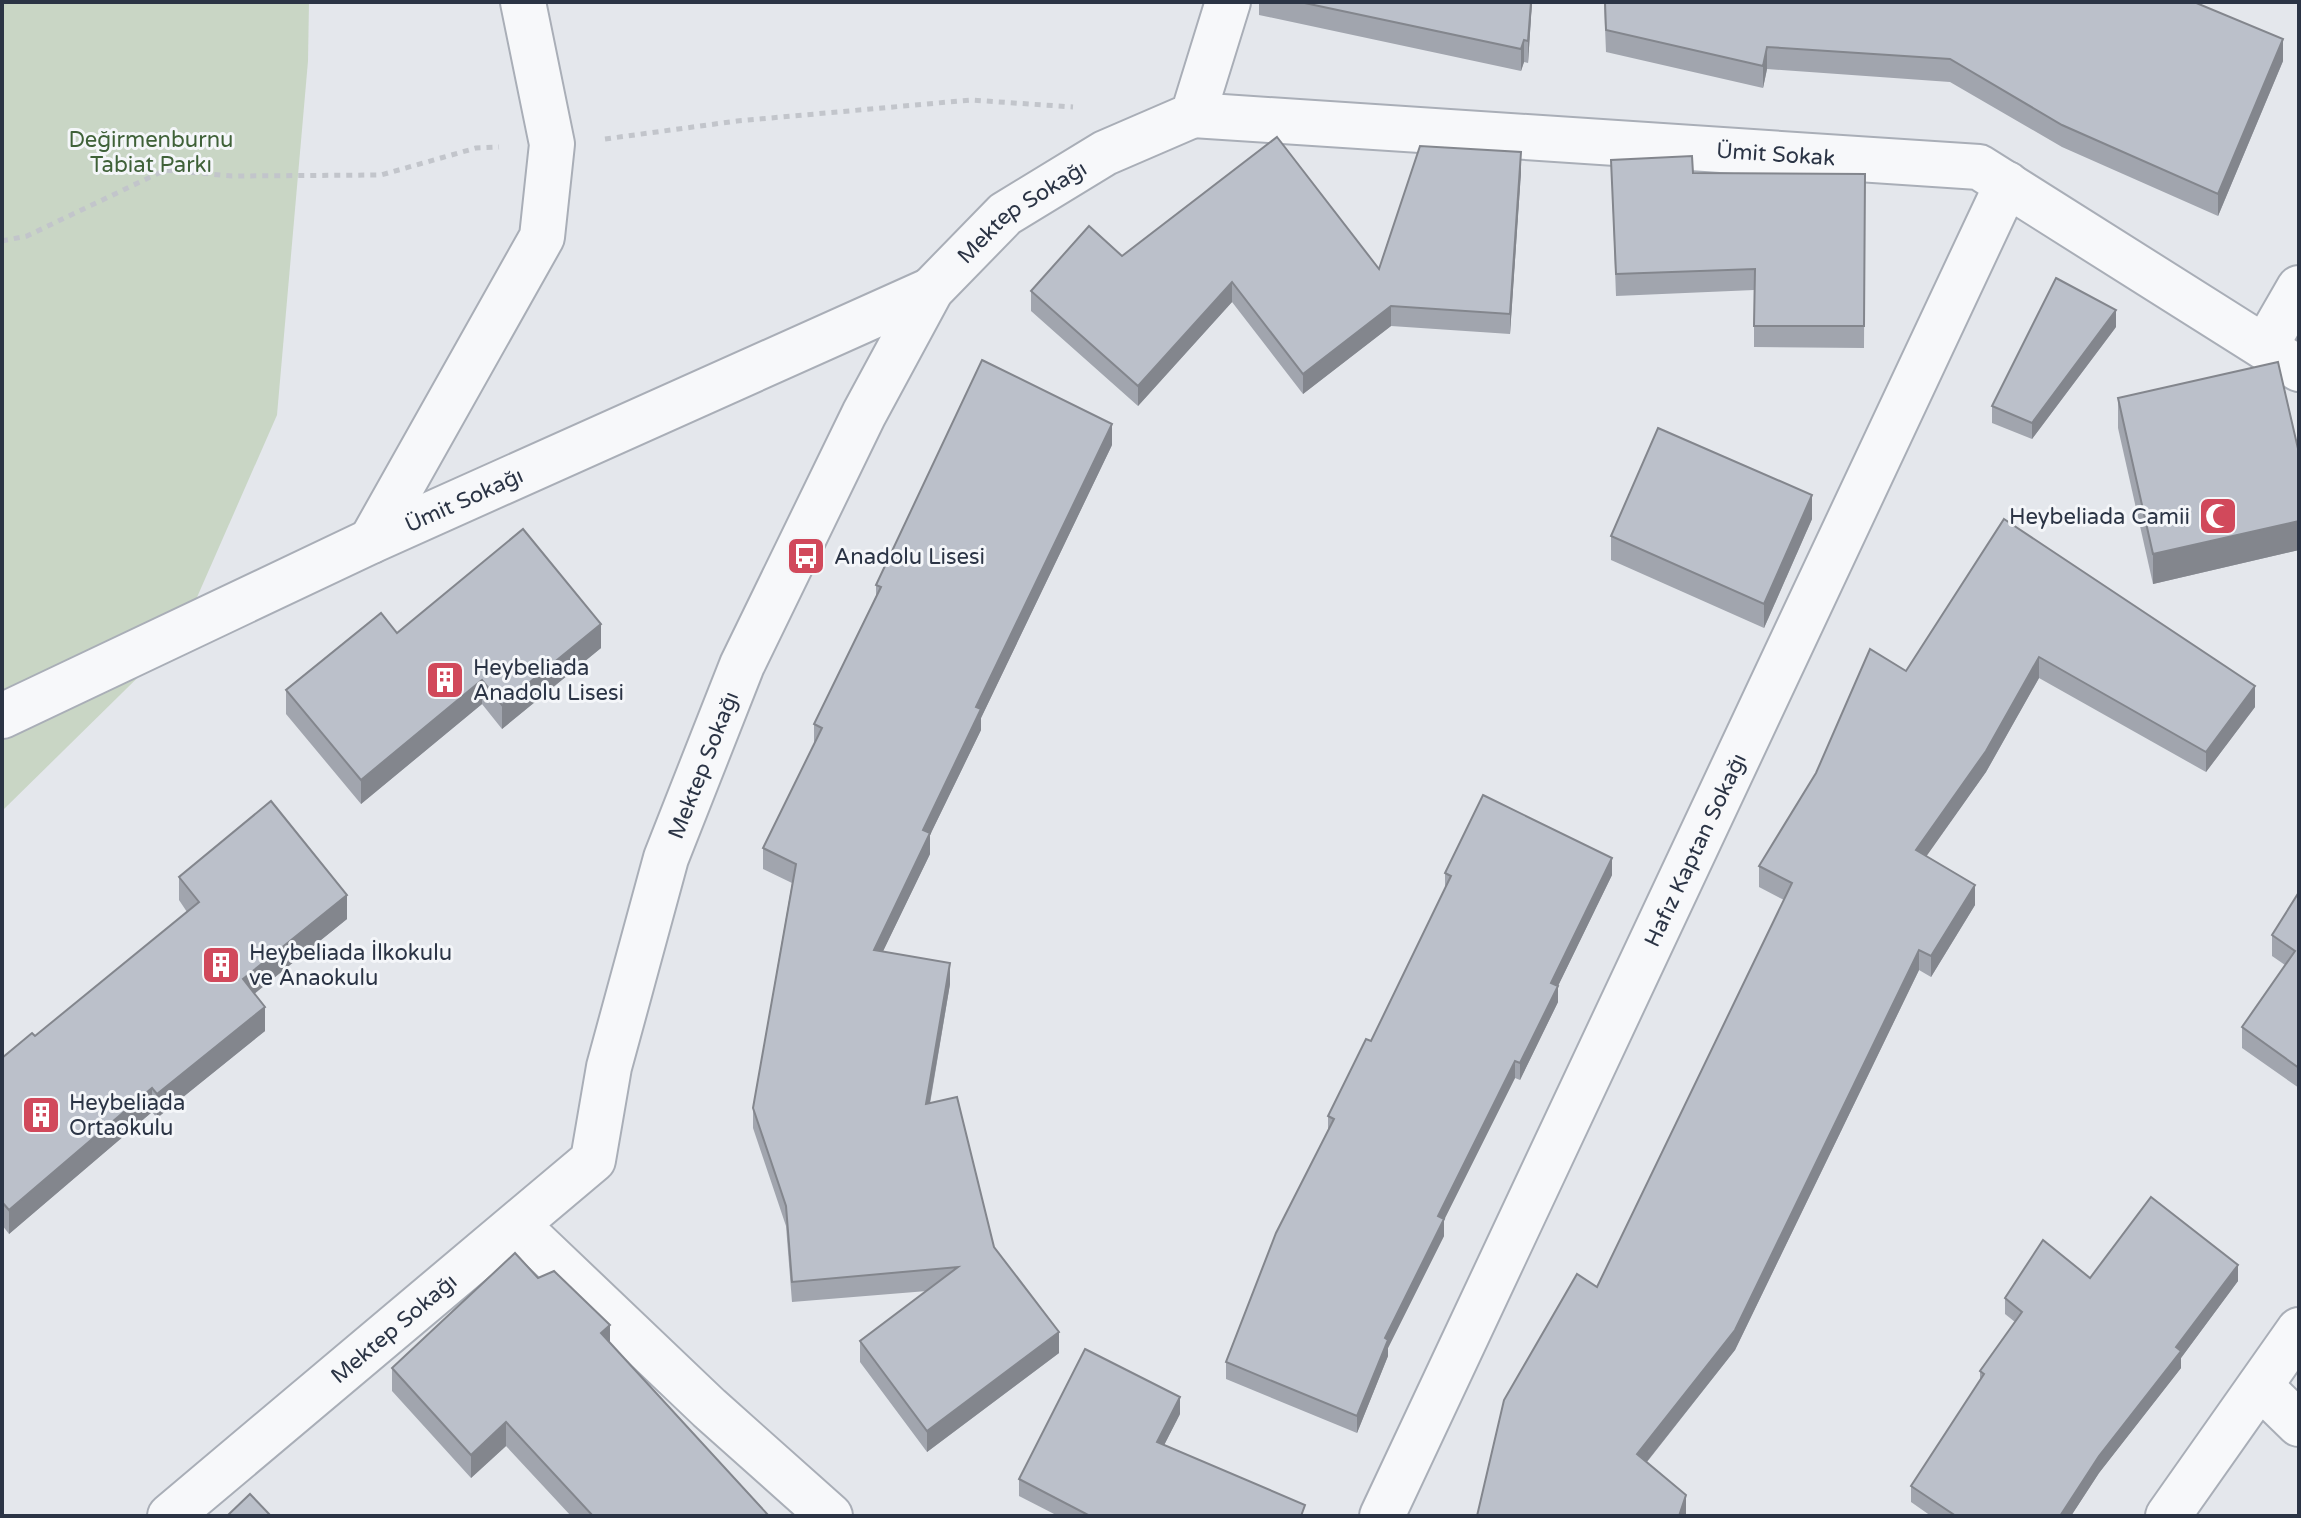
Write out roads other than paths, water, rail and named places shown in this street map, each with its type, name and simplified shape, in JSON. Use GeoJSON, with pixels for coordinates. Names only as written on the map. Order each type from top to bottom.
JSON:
{"type":"FeatureCollection","features":[{"type":"Feature","properties":{"kind":"street"},"geometry":{"type":"LineString","coordinates":[[371,541],[542,237],[552,144],[523,2]]}},
{"type":"Feature","properties":{"kind":"street"},"geometry":{"type":"LineString","coordinates":[[1193,115],[1228,2]]}},
{"type":"Feature","properties":{"kind":"street","name":"Ümit Sokak"},"geometry":{"type":"LineString","coordinates":[[1193,115],[1979,167],[2282,358]]}},
{"type":"Feature","properties":{"kind":"street","name":"Mektep Sokağı"},"geometry":{"type":"LineString","coordinates":[[170,1516],[593,1160],[609,1067],[666,858],[742,665],[864,414],[931,290],[1005,214],[1105,153],[1193,115]]}},
{"type":"Feature","properties":{"kind":"street","name":"Hafız Kaptan Sokağı"},"geometry":{"type":"LineString","coordinates":[[1382,1516],[2007,184]]}},
{"type":"Feature","properties":{"kind":"street"},"geometry":{"type":"LineString","coordinates":[[2282,358],[2299,288]]}},
{"type":"Feature","properties":{"kind":"street","name":"Ümit Sokağı"},"geometry":{"type":"LineString","coordinates":[[2,716],[371,541],[931,290]]}},
{"type":"Feature","properties":{"kind":"street"},"geometry":{"type":"LineString","coordinates":[[517,1225],[709,1408],[830,1516]]}},
{"type":"Feature","properties":{"kind":"street"},"geometry":{"type":"LineString","coordinates":[[2168,1516],[2299,1330]]}},
{"type":"Feature","properties":{"kind":"street"},"geometry":{"type":"LineString","coordinates":[[2260,1386],[2299,1424]]}},
{"type":"Feature","properties":{"kind":"place","name":"Heybeliada Camii"},"geometry":{"type":"Point","coordinates":[2218,516]}},
{"type":"Feature","properties":{"kind":"place","name":"Anadolu Lisesi"},"geometry":{"type":"Point","coordinates":[806,556]}},
{"type":"Feature","properties":{"kind":"place","name":"Heybeliada Anadolu Lisesi"},"geometry":{"type":"Point","coordinates":[445,680]}},
{"type":"Feature","properties":{"kind":"place","name":"Heybeliada İlkokulu ve Anaokulu"},"geometry":{"type":"Point","coordinates":[221,965]}},
{"type":"Feature","properties":{"kind":"place","name":"Heybeliada Ortaokulu"},"geometry":{"type":"Point","coordinates":[41,1115]}},
{"type":"Feature","properties":{"kind":"park label","name":"Değirmenburnu Tabiat Parkı"},"geometry":{"type":"Point","coordinates":[151,152]}}]}
